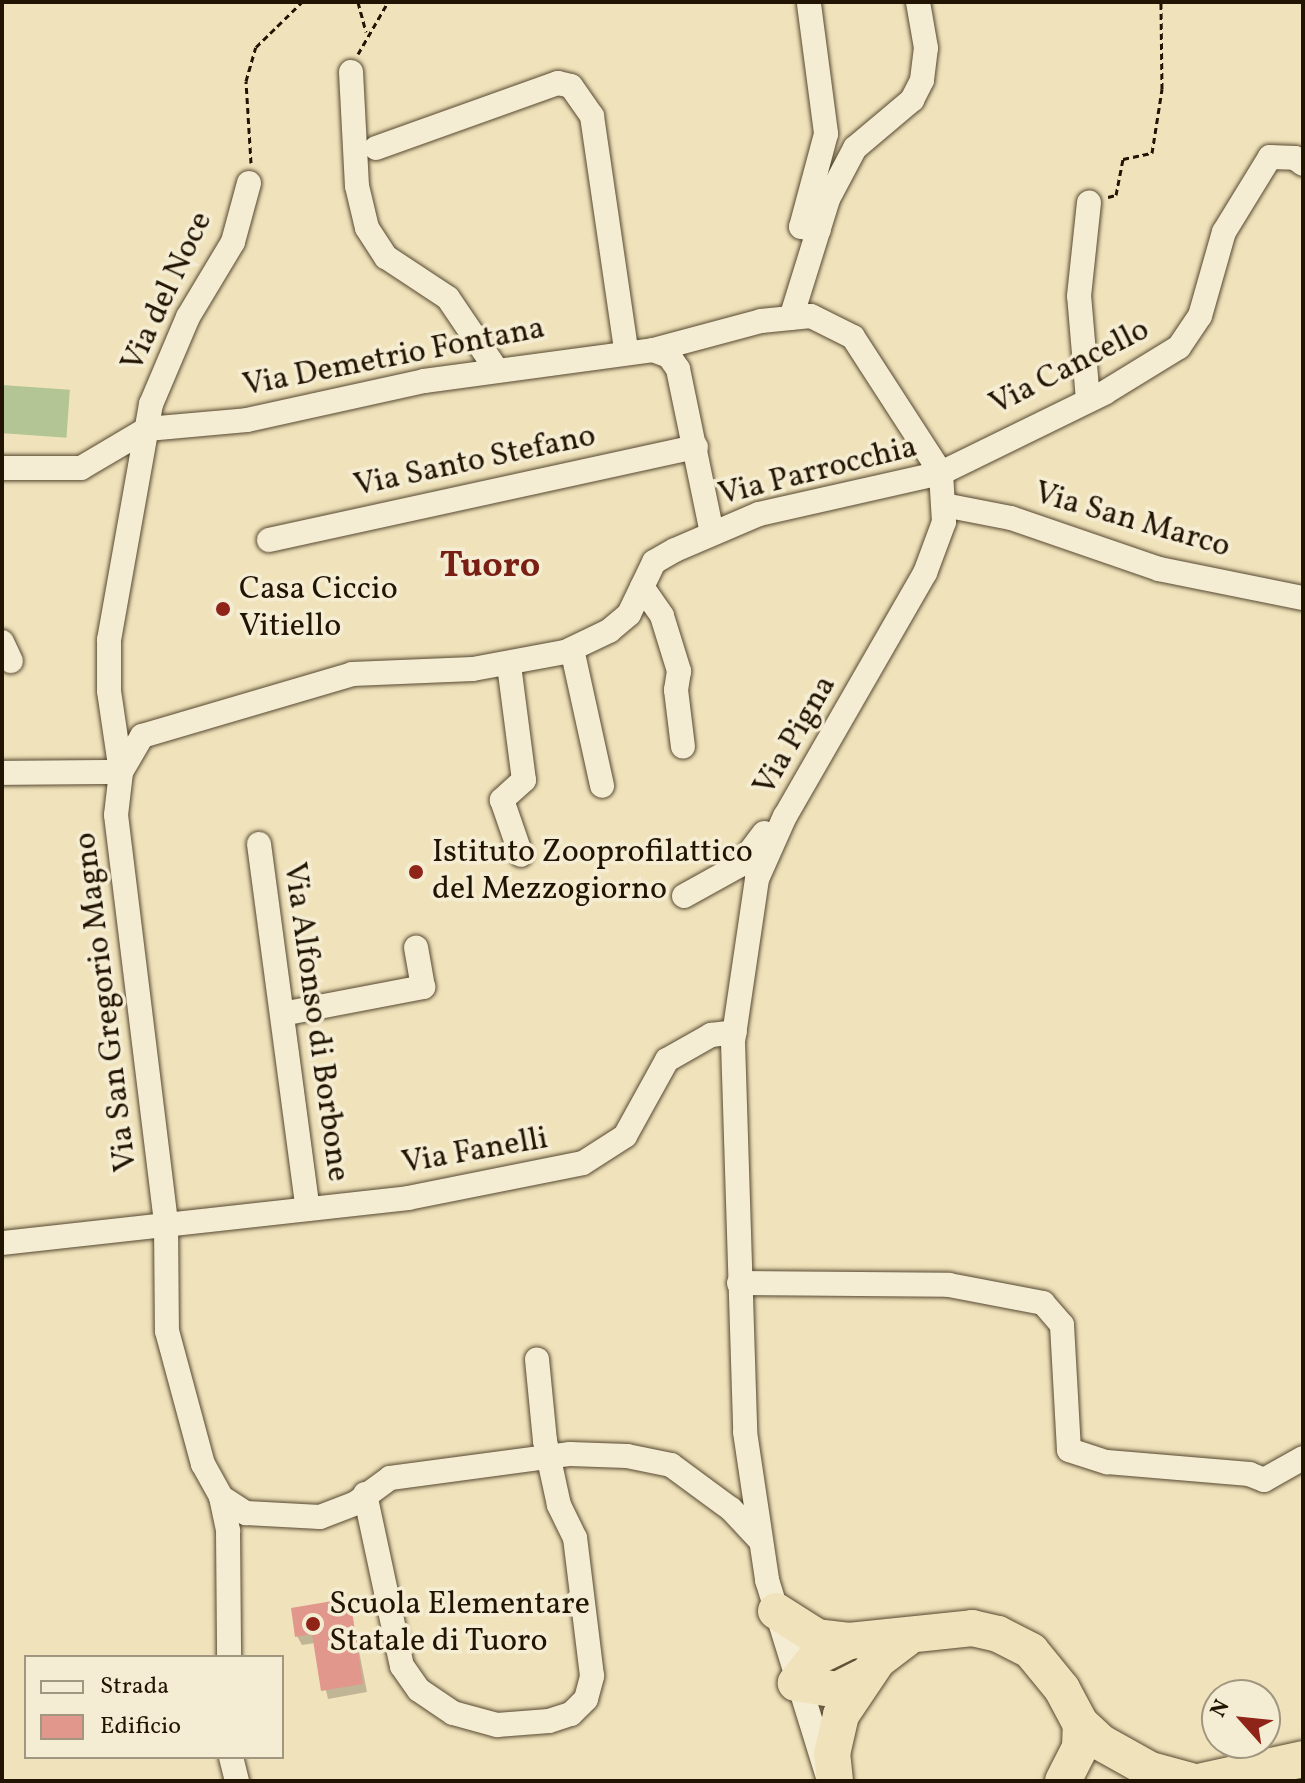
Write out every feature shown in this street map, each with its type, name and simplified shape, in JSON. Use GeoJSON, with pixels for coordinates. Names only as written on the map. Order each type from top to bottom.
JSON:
{"type":"FeatureCollection","features":[{"type":"Feature","properties":{"kind":"highway"},"geometry":{"type":"LineString","coordinates":[[776,1611],[817,1637],[849,1641],[906,1639],[972,1628],[998,1634],[1031,1651],[1062,1689],[1081,1724],[1123,1757],[1191,1781]]}},
{"type":"Feature","properties":{"kind":"highway"},"geometry":{"type":"LineString","coordinates":[[849,1641],[816,1657],[796,1683],[837,1690],[865,1676],[906,1639]]}},
{"type":"Feature","properties":{"kind":"highway"},"geometry":{"type":"LineString","coordinates":[[832,1781],[832,1754],[841,1715],[865,1676]]}},
{"type":"Feature","properties":{"kind":"highway"},"geometry":{"type":"LineString","coordinates":[[1063,1781],[1080,1748],[1081,1724]]}},
{"type":"Feature","properties":{"kind":"highway"},"geometry":{"type":"LineString","coordinates":[[1203,1781],[1303,1759]]}},
{"type":"Feature","properties":{"kind":"street"},"geometry":{"type":"LineString","coordinates":[[918,2],[926,48],[922,80],[912,100],[855,148],[819,230],[791,318],[811,316],[853,337],[941,473]]}},
{"type":"Feature","properties":{"kind":"street"},"geometry":{"type":"LineString","coordinates":[[809,4],[826,134],[801,227],[819,230]]}},
{"type":"Feature","properties":{"kind":"street"},"geometry":{"type":"LineString","coordinates":[[351,72],[357,186],[367,228],[386,257],[448,298],[496,369]]}},
{"type":"Feature","properties":{"kind":"street"},"geometry":{"type":"LineString","coordinates":[[376,148],[558,83],[571,86],[592,116],[626,350]]}},
{"type":"Feature","properties":{"kind":"street","name":"Via Cancello"},"geometry":{"type":"LineString","coordinates":[[941,473],[1088,400],[1179,347],[1200,316],[1224,232],[1270,157],[1295,158],[1303,164]]}},
{"type":"Feature","properties":{"kind":"street","name":"Via del Noce"},"geometry":{"type":"LineString","coordinates":[[121,772],[109,691],[109,640],[151,404],[188,317],[233,242],[249,183]]}},
{"type":"Feature","properties":{"kind":"street"},"geometry":{"type":"LineString","coordinates":[[1088,400],[1079,296],[1089,203]]}},
{"type":"Feature","properties":{"kind":"street","name":"Via Demetrio Fontana"},"geometry":{"type":"LineString","coordinates":[[147,429],[247,420],[496,369],[626,350],[653,350],[791,318]]}},
{"type":"Feature","properties":{"kind":"street"},"geometry":{"type":"LineString","coordinates":[[653,350],[669,356],[678,369],[712,533]]}},
{"type":"Feature","properties":{"kind":"street"},"geometry":{"type":"LineString","coordinates":[[2,468],[81,468],[147,429]]}},
{"type":"Feature","properties":{"kind":"street","name":"Via Santo Stefano"},"geometry":{"type":"LineString","coordinates":[[269,540],[696,447]]}},
{"type":"Feature","properties":{"kind":"street","name":"Via Pigna"},"geometry":{"type":"LineString","coordinates":[[832,1781],[796,1683],[776,1611],[759,1539],[745,1432],[735,1032],[757,879],[785,816],[925,573],[944,522],[941,473]]}},
{"type":"Feature","properties":{"kind":"street","name":"Via Parrocchia"},"geometry":{"type":"LineString","coordinates":[[121,772],[142,736],[352,674],[509,665],[572,649],[629,614],[654,562],[712,533],[759,514],[941,473]]}},
{"type":"Feature","properties":{"kind":"street","name":"Via San Marco"},"geometry":{"type":"LineString","coordinates":[[944,505],[984,510],[1159,569],[1303,598]]}},
{"type":"Feature","properties":{"kind":"street"},"geometry":{"type":"LineString","coordinates":[[642,587],[662,616],[679,671],[676,690],[683,747]]}},
{"type":"Feature","properties":{"kind":"street"},"geometry":{"type":"LineString","coordinates":[[572,649],[602,786]]}},
{"type":"Feature","properties":{"kind":"street"},"geometry":{"type":"LineString","coordinates":[[509,665],[524,780],[502,800],[521,855]]}},
{"type":"Feature","properties":{"kind":"street"},"geometry":{"type":"LineString","coordinates":[[684,896],[749,857],[812,754],[840,723]]}},
{"type":"Feature","properties":{"kind":"street"},"geometry":{"type":"LineString","coordinates":[[2,773],[121,772]]}},
{"type":"Feature","properties":{"kind":"street","name":"Via San Gregorio Magno"},"geometry":{"type":"LineString","coordinates":[[121,772],[116,815],[166,1223],[168,1336],[203,1464],[221,1497],[228,1531],[229,1655]]}},
{"type":"Feature","properties":{"kind":"street","name":"Via Alfonso di Borbone"},"geometry":{"type":"LineString","coordinates":[[259,844],[308,1209]]}},
{"type":"Feature","properties":{"kind":"street"},"geometry":{"type":"LineString","coordinates":[[282,1014],[423,987],[416,948]]}},
{"type":"Feature","properties":{"kind":"street","name":"Via Fanelli"},"geometry":{"type":"LineString","coordinates":[[2,1243],[437,1193],[583,1163],[625,1136],[667,1060],[711,1035],[735,1032]]}},
{"type":"Feature","properties":{"kind":"street"},"geometry":{"type":"LineString","coordinates":[[739,1283],[949,1285],[1043,1303],[1062,1325],[1068,1361],[1063,1405],[1069,1450],[1107,1462],[1249,1474],[1264,1480],[1303,1458]]}},
{"type":"Feature","properties":{"kind":"street"},"geometry":{"type":"LineString","coordinates":[[365,1494],[402,1666],[419,1690],[471,1720],[549,1721],[571,1714],[586,1699],[592,1676],[575,1538],[559,1505],[549,1458],[537,1359]]}},
{"type":"Feature","properties":{"kind":"street"},"geometry":{"type":"LineString","coordinates":[[221,1497],[246,1513],[320,1517],[390,1478],[549,1458],[627,1456],[671,1465],[731,1509],[759,1539]]}},
{"type":"Feature","properties":{"kind":"street"},"geometry":{"type":"LineString","coordinates":[[232,1759],[237,1781]]}},
{"type":"Feature","properties":{"kind":"path"},"geometry":{"type":"LineString","coordinates":[[249,183],[252,144],[245,124],[246,81],[256,47],[302,2]]}},
{"type":"Feature","properties":{"kind":"path"},"geometry":{"type":"LineString","coordinates":[[358,2],[366,32]]}},
{"type":"Feature","properties":{"kind":"path"},"geometry":{"type":"LineString","coordinates":[[351,72],[366,32],[388,2]]}},
{"type":"Feature","properties":{"kind":"path"},"geometry":{"type":"LineString","coordinates":[[1089,203],[1116,195],[1123,159],[1152,153],[1162,89],[1161,2]]}},
{"type":"Feature","properties":{"kind":"green space"},"geometry":{"type":"Polygon","coordinates":[[[2,385],[70,390],[66,438],[2,433],[2,385]]]}},
{"type":"Feature","properties":{"kind":"building"},"geometry":{"type":"Polygon","coordinates":[[[350,1598],[363,1684],[321,1691],[312,1634],[295,1637],[291,1608],[350,1598]]]}},
{"type":"Feature","properties":{"kind":"place","name":"Casa Ciccio Vitiello"},"geometry":{"type":"Point","coordinates":[223,609]}},
{"type":"Feature","properties":{"kind":"place","name":"Istituto Zooprofilattico del Mezzogiorno"},"geometry":{"type":"Point","coordinates":[416,872]}},
{"type":"Feature","properties":{"kind":"place","name":"Scuola Elementare Statale di Tuoro"},"geometry":{"type":"Point","coordinates":[313,1624]}},
{"type":"Feature","properties":{"kind":"district","name":"Tuoro"},"geometry":{"type":"Point","coordinates":[490,568]}}]}
